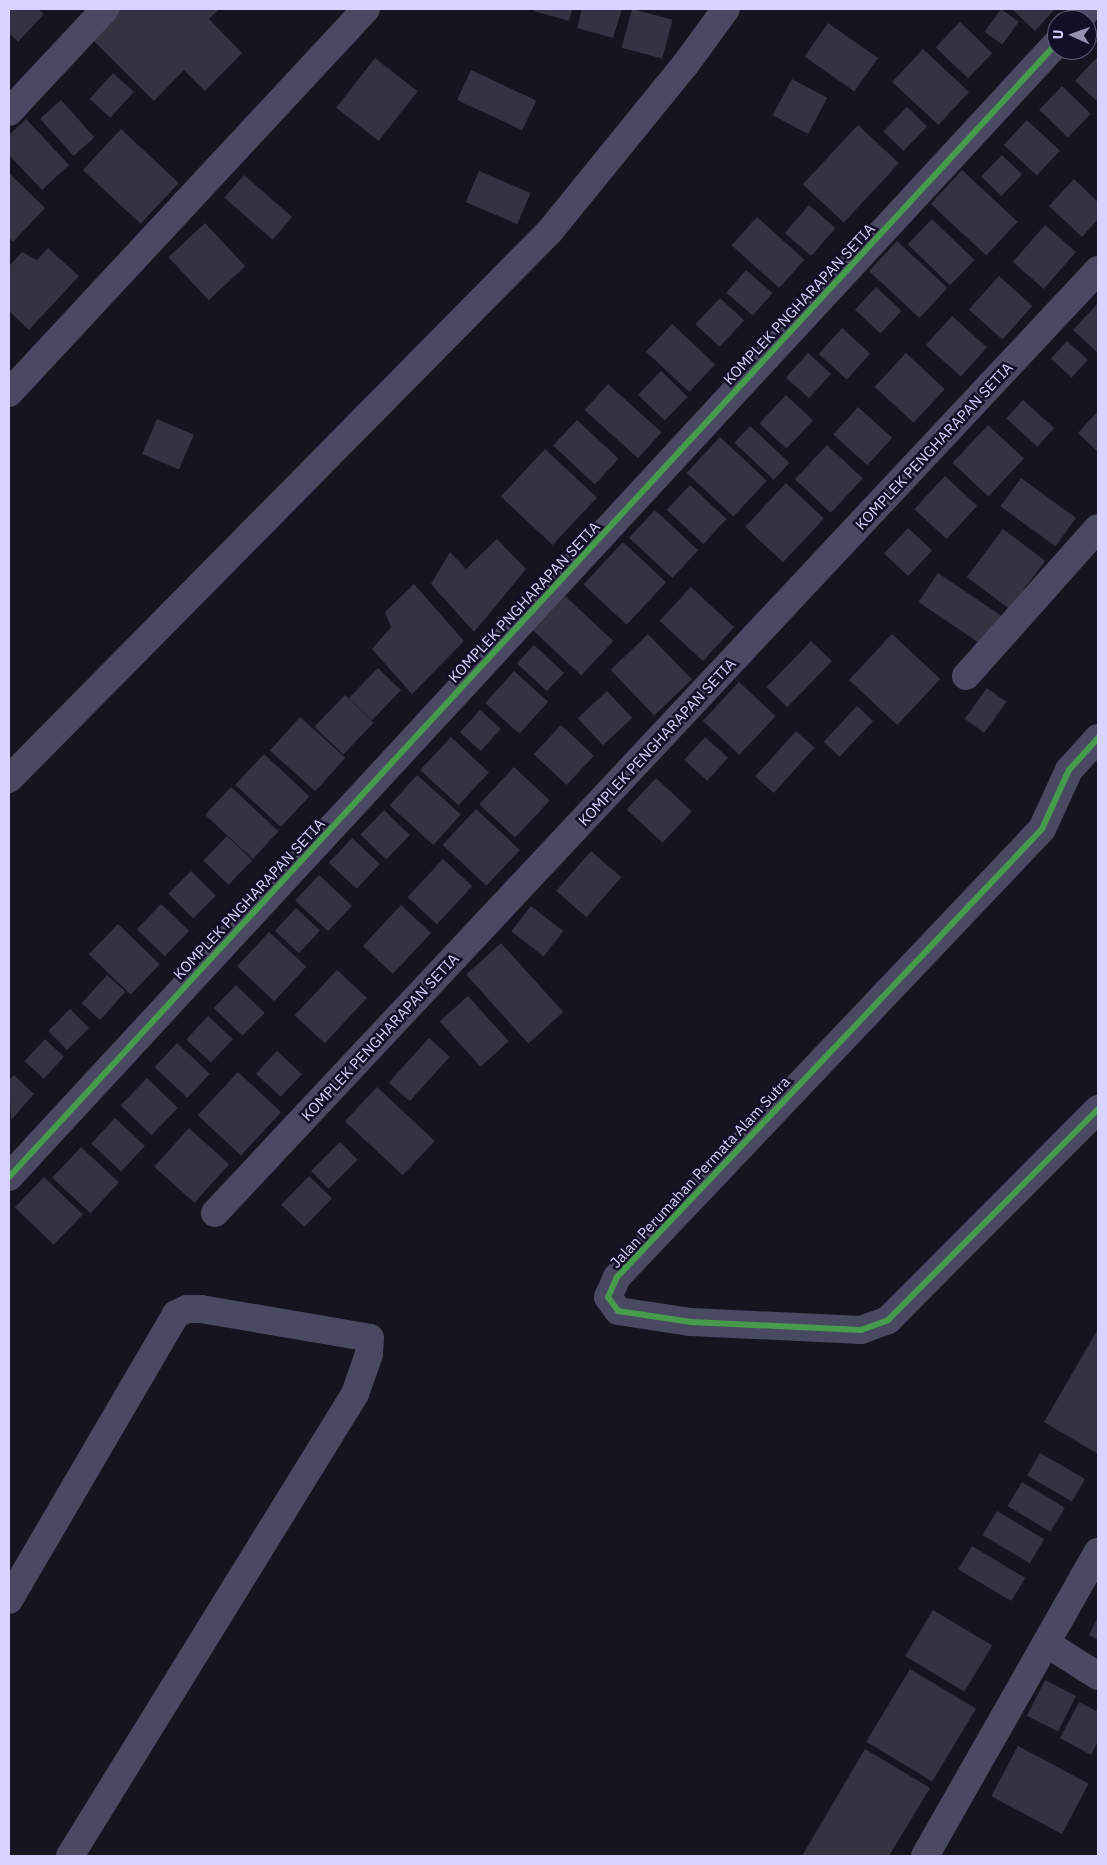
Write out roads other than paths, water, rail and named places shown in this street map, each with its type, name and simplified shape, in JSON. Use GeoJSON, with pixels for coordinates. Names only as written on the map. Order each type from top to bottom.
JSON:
{"type":"FeatureCollection","features":[{"type":"Feature","properties":{"kind":"street"},"geometry":{"type":"LineString","coordinates":[[9,112],[105,9]]}},
{"type":"Feature","properties":{"kind":"street"},"geometry":{"type":"LineString","coordinates":[[9,393],[366,9]]}},
{"type":"Feature","properties":{"kind":"street"},"geometry":{"type":"LineString","coordinates":[[9,779],[550,231],[726,9]]}},
{"type":"Feature","properties":{"kind":"street","name":"KOMPLEK PNGHARAPAN SETIA"},"geometry":{"type":"LineString","coordinates":[[9,1177],[1047,54]]}},
{"type":"Feature","properties":{"kind":"street","name":"KOMPLEK PENGHARAPAN SETIA"},"geometry":{"type":"LineString","coordinates":[[215,1213],[1098,270]]}},
{"type":"Feature","properties":{"kind":"street"},"geometry":{"type":"LineString","coordinates":[[966,676],[1098,528]]}},
{"type":"Feature","properties":{"kind":"street","name":"Jalan Perumahan Permata Alam Sutra"},"geometry":{"type":"LineString","coordinates":[[1098,738],[1069,770],[1042,829],[617,1277],[608,1297],[618,1311],[691,1322],[861,1330],[888,1320],[1098,1109]]}},
{"type":"Feature","properties":{"kind":"street"},"geometry":{"type":"LineString","coordinates":[[9,1600],[176,1314],[187,1309],[201,1309],[370,1338],[369,1354],[355,1394],[70,1856]]}},
{"type":"Feature","properties":{"kind":"street"},"geometry":{"type":"LineString","coordinates":[[925,1856],[1098,1552]]}},
{"type":"Feature","properties":{"kind":"street"},"geometry":{"type":"LineString","coordinates":[[1046,1643],[1098,1676]]}}]}
